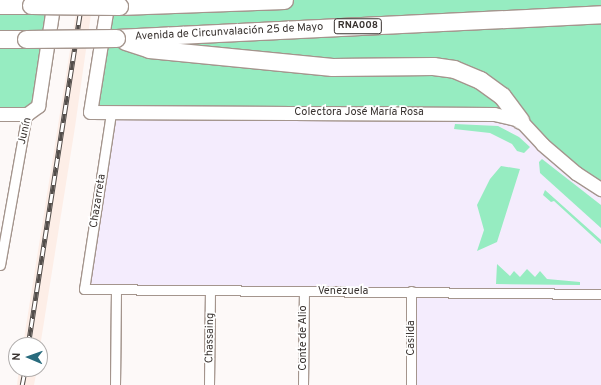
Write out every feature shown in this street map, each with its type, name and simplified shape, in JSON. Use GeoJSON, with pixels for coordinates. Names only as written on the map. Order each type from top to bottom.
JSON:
{"type":"FeatureCollection","features":[{"type":"Feature","properties":{"kind":"highway"},"geometry":{"type":"LineString","coordinates":[[0,5],[284,0]]}},
{"type":"Feature","properties":{"kind":"highway","name":"Avenida de Circunvalación 25 de Mayo"},"geometry":{"type":"LineString","coordinates":[[0,39],[116,38],[601,14]]}},
{"type":"Feature","properties":{"kind":"highway"},"geometry":{"type":"LineString","coordinates":[[116,38],[149,49],[306,65],[332,67],[433,66],[454,69],[480,80],[502,96],[520,120]]}},
{"type":"Feature","properties":{"kind":"main road","name":"Junín"},"geometry":{"type":"LineString","coordinates":[[27,114],[38,106],[54,0]]}},
{"type":"Feature","properties":{"kind":"main road","name":"Colectora José María Rosa"},"geometry":{"type":"LineString","coordinates":[[120,2],[90,112],[461,112],[494,114],[520,120]]}},
{"type":"Feature","properties":{"kind":"main road"},"geometry":{"type":"LineString","coordinates":[[0,114],[27,114]]}},
{"type":"Feature","properties":{"kind":"main road"},"geometry":{"type":"LineString","coordinates":[[520,120],[542,144],[576,173],[601,189]]}},
{"type":"Feature","properties":{"kind":"street","name":"Chazarreta"},"geometry":{"type":"LineString","coordinates":[[84,289],[111,113]]}},
{"type":"Feature","properties":{"kind":"street","name":"Junín"},"geometry":{"type":"LineString","coordinates":[[0,265],[27,114]]}},
{"type":"Feature","properties":{"kind":"street","name":"Venezuela"},"geometry":{"type":"LineString","coordinates":[[84,289],[116,291],[411,291],[601,294]]}},
{"type":"Feature","properties":{"kind":"street"},"geometry":{"type":"LineString","coordinates":[[115,385],[116,291]]}},
{"type":"Feature","properties":{"kind":"street","name":"Chassaing"},"geometry":{"type":"LineString","coordinates":[[209,385],[210,291]]}},
{"type":"Feature","properties":{"kind":"street","name":"Conte de Alio"},"geometry":{"type":"LineString","coordinates":[[303,385],[304,291]]}},
{"type":"Feature","properties":{"kind":"street","name":"Casilda"},"geometry":{"type":"LineString","coordinates":[[411,291],[411,385]]}},
{"type":"Feature","properties":{"kind":"shaded area"},"geometry":{"type":"Polygon","coordinates":[[[78,0],[93,0],[75,127],[42,337],[24,337],[78,0]]]}},
{"type":"Feature","properties":{"kind":"shaded area"},"geometry":{"type":"Polygon","coordinates":[[[111,113],[520,120],[601,189],[601,385],[411,385],[411,292],[84,289],[111,113]]]}},
{"type":"Feature","properties":{"kind":"shaded area"},"geometry":{"type":"Polygon","coordinates":[[[18,377],[36,377],[34,385],[17,385],[18,377]]]}},
{"type":"Feature","properties":{"kind":"green space"},"geometry":{"type":"Polygon","coordinates":[[[0,0],[54,0],[38,106],[0,114],[0,0]]]}},
{"type":"Feature","properties":{"kind":"green space"},"geometry":{"type":"Polygon","coordinates":[[[108,0],[601,0],[601,189],[520,120],[90,112],[108,0]]]}},
{"type":"Feature","properties":{"kind":"green space"},"geometry":{"type":"Polygon","coordinates":[[[455,124],[498,126],[519,137],[530,147],[524,153],[517,151],[512,144],[490,133],[454,129],[455,124]]]}},
{"type":"Feature","properties":{"kind":"green space"},"geometry":{"type":"Polygon","coordinates":[[[542,159],[601,205],[601,228],[540,173],[539,162],[542,159]]]}},
{"type":"Feature","properties":{"kind":"green space"},"geometry":{"type":"Polygon","coordinates":[[[501,166],[520,169],[497,242],[477,251],[484,230],[477,205],[490,179],[501,166]]]}},
{"type":"Feature","properties":{"kind":"green space"},"geometry":{"type":"Polygon","coordinates":[[[545,190],[601,240],[601,244],[554,201],[551,202],[543,195],[545,190]]]}},
{"type":"Feature","properties":{"kind":"green space"},"geometry":{"type":"Polygon","coordinates":[[[497,264],[510,276],[514,271],[520,277],[527,269],[535,277],[540,271],[547,279],[580,282],[580,285],[496,284],[497,264]]]}},
{"type":"Feature","properties":{"kind":"railway"},"geometry":{"type":"LineString","coordinates":[[29,337],[82,0]]}},
{"type":"Feature","properties":{"kind":"railway"},"geometry":{"type":"LineString","coordinates":[[22,385],[24,377]]}}]}
